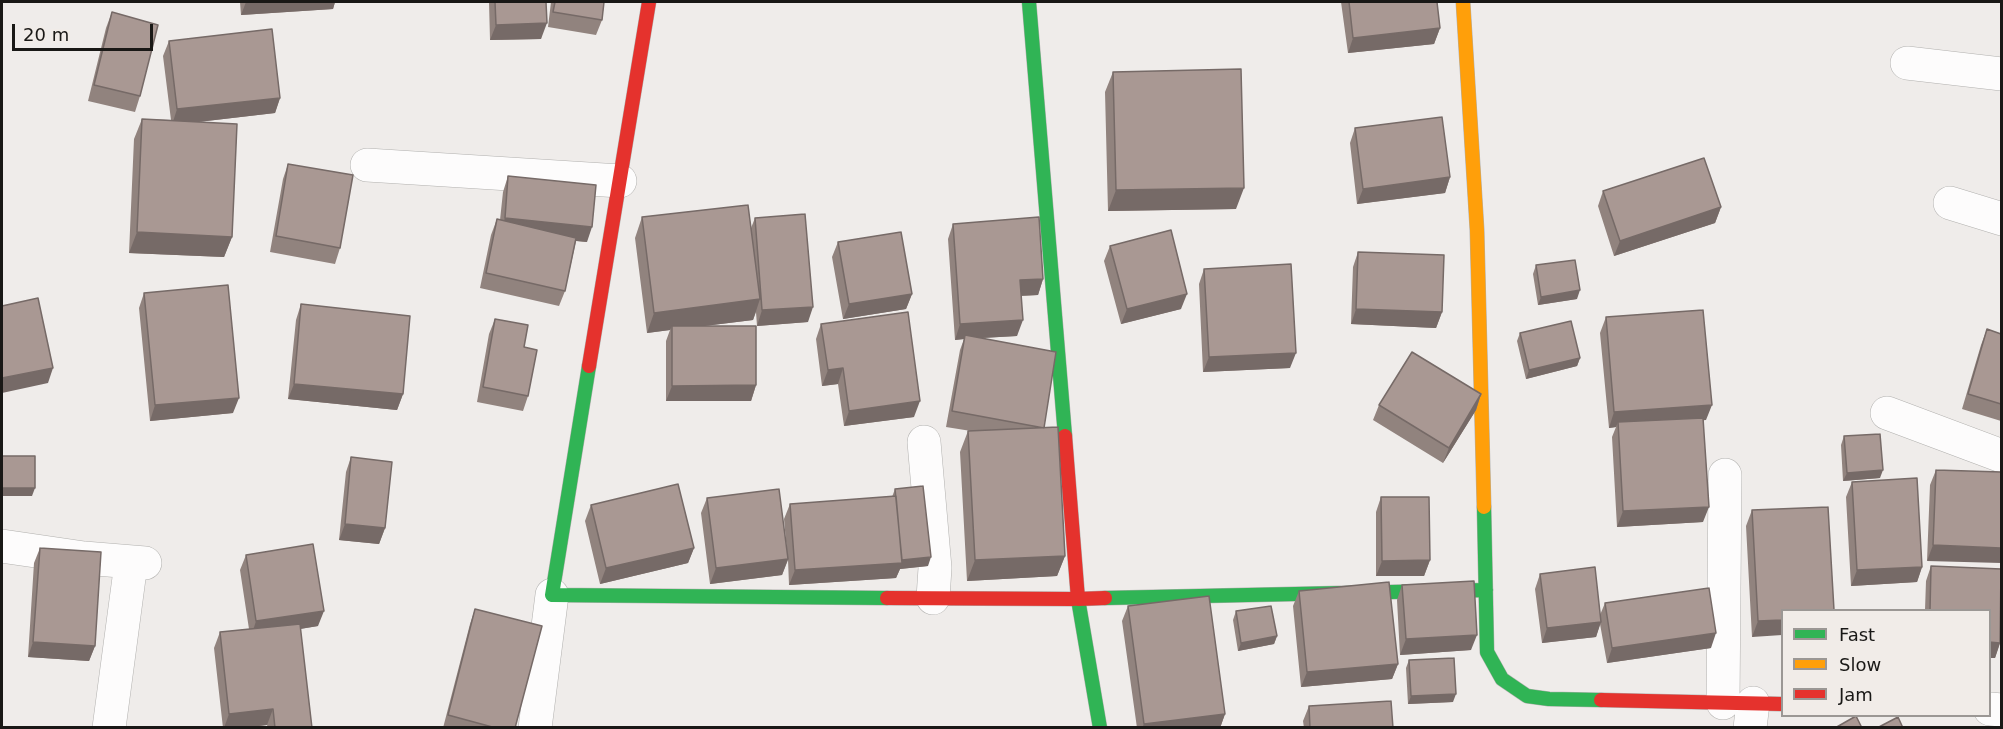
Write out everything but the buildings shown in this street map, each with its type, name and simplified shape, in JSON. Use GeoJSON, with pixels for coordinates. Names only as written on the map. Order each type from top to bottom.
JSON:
{"type":"FeatureCollection","features":[{"type":"Feature","properties":{"kind":"street"},"geometry":{"type":"LineString","coordinates":[[535,728],[552,595],[649,2]]}},
{"type":"Feature","properties":{"kind":"street"},"geometry":{"type":"LineString","coordinates":[[1029,2],[1078,599],[1100,728]]}},
{"type":"Feature","properties":{"kind":"street"},"geometry":{"type":"LineString","coordinates":[[1463,2],[1477,230],[1487,652],[1502,679],[1527,696],[1549,699],[1752,710],[1725,475]]}},
{"type":"Feature","properties":{"kind":"street"},"geometry":{"type":"LineString","coordinates":[[1907,63],[2001,74]]}},
{"type":"Feature","properties":{"kind":"street"},"geometry":{"type":"LineString","coordinates":[[368,165],[620,181]]}},
{"type":"Feature","properties":{"kind":"street"},"geometry":{"type":"LineString","coordinates":[[1950,203],[2001,219]]}},
{"type":"Feature","properties":{"kind":"street"},"geometry":{"type":"LineString","coordinates":[[1887,413],[2001,456]]}},
{"type":"Feature","properties":{"kind":"street"},"geometry":{"type":"LineString","coordinates":[[924,442],[935,568],[933,598]]}},
{"type":"Feature","properties":{"kind":"street"},"geometry":{"type":"LineString","coordinates":[[2,546],[138,563],[109,728]]}},
{"type":"Feature","properties":{"kind":"street"},"geometry":{"type":"LineString","coordinates":[[552,595],[1078,599],[1486,590]]}},
{"type":"Feature","properties":{"kind":"traffic: fast"},"geometry":{"type":"LineString","coordinates":[[1029,2],[1065,436]]}},
{"type":"Feature","properties":{"kind":"traffic: fast"},"geometry":{"type":"LineString","coordinates":[[589,366],[552,595],[887,598]]}},
{"type":"Feature","properties":{"kind":"traffic: fast"},"geometry":{"type":"LineString","coordinates":[[1484,507],[1487,652],[1502,679],[1527,696],[1549,699],[1601,700]]}},
{"type":"Feature","properties":{"kind":"traffic: fast"},"geometry":{"type":"LineString","coordinates":[[1105,598],[1486,590]]}},
{"type":"Feature","properties":{"kind":"traffic: fast"},"geometry":{"type":"LineString","coordinates":[[1073,599],[1078,599],[1100,728]]}},
{"type":"Feature","properties":{"kind":"traffic: slow"},"geometry":{"type":"LineString","coordinates":[[1463,2],[1477,230],[1484,507]]}},
{"type":"Feature","properties":{"kind":"traffic: jam"},"geometry":{"type":"LineString","coordinates":[[589,366],[649,2]]}},
{"type":"Feature","properties":{"kind":"traffic: jam"},"geometry":{"type":"LineString","coordinates":[[1065,436],[1078,599],[1105,598]]}},
{"type":"Feature","properties":{"kind":"traffic: jam"},"geometry":{"type":"LineString","coordinates":[[887,598],[1073,599]]}},
{"type":"Feature","properties":{"kind":"traffic: jam"},"geometry":{"type":"LineString","coordinates":[[1601,700],[1781,704]]}}]}
